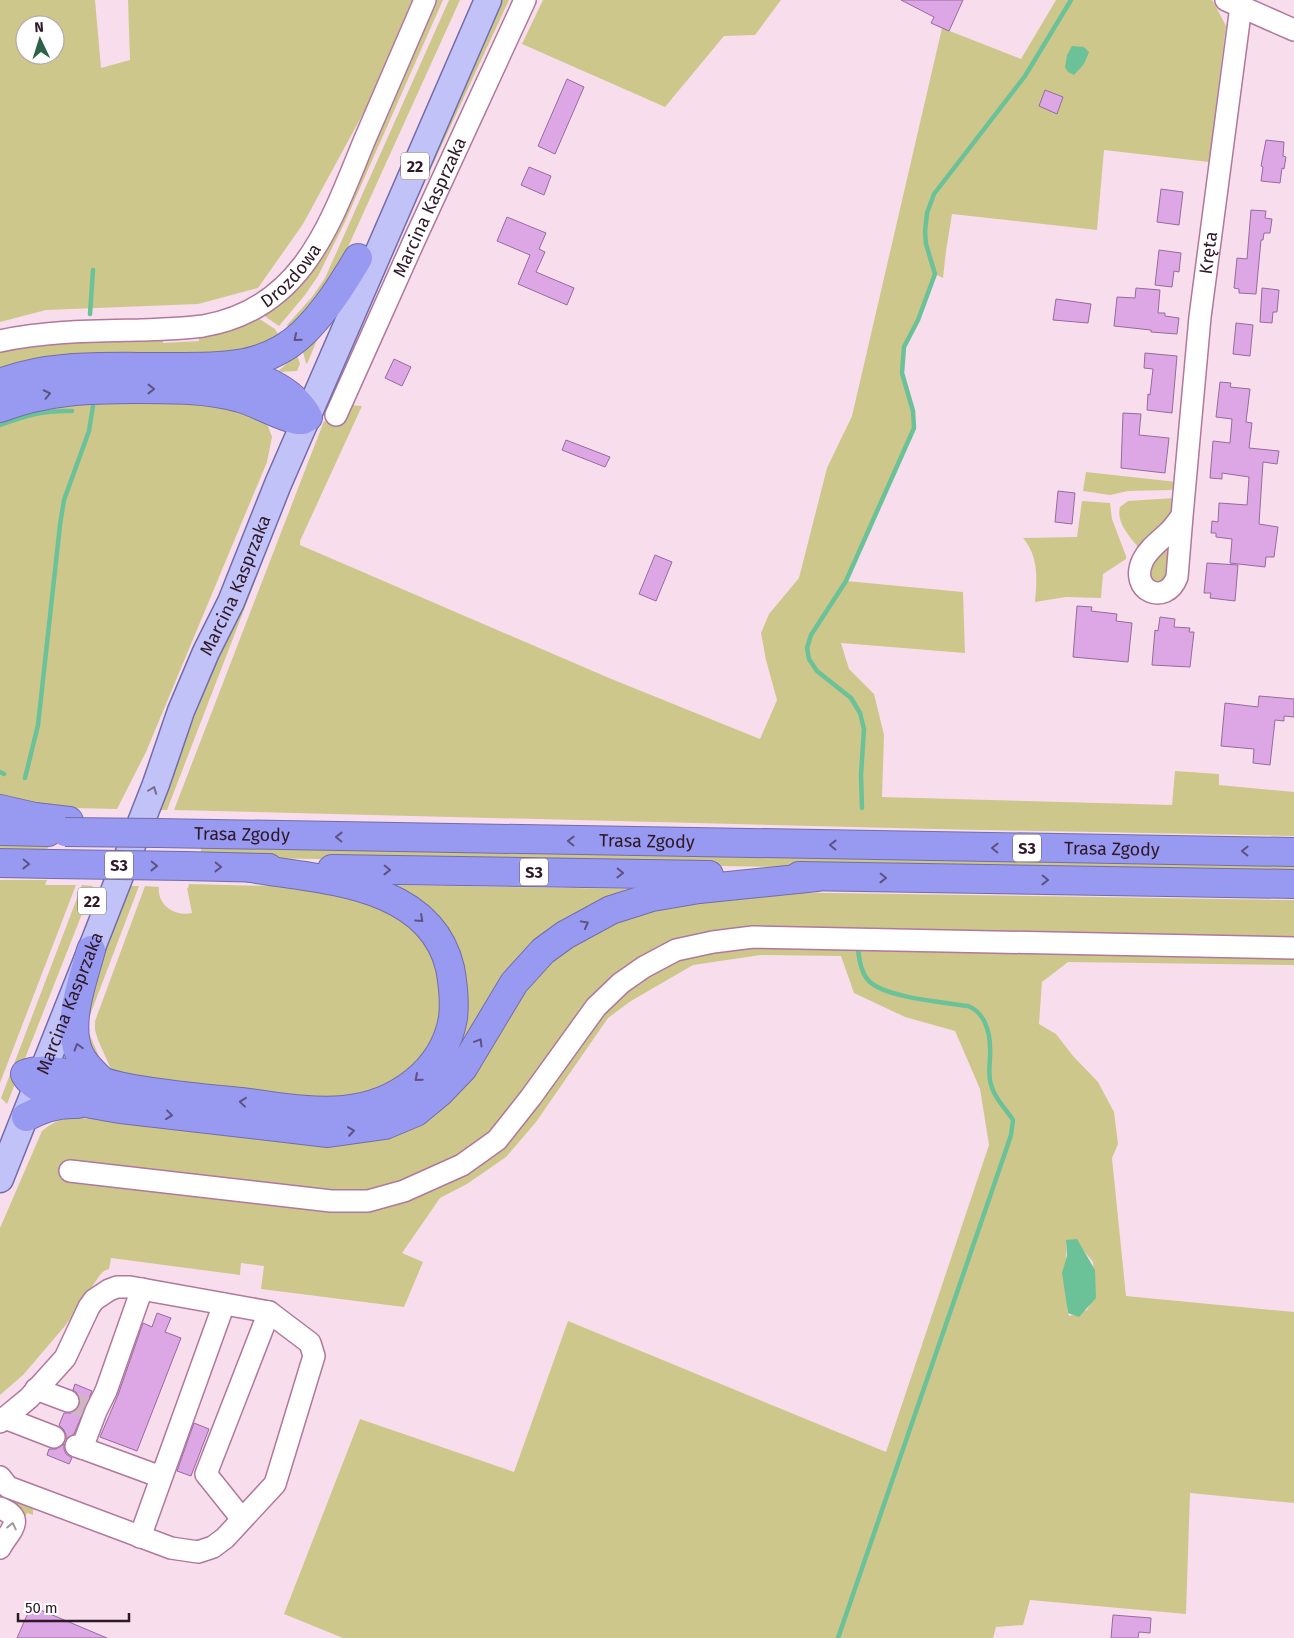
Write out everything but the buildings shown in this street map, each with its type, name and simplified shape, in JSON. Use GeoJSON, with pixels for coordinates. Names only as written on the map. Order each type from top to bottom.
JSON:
{"type":"FeatureCollection","features":[{"type":"Feature","properties":{"kind":"highway"},"geometry":{"type":"LineString","coordinates":[[0,383],[35,372],[58,369],[120,367],[222,368],[267,356],[286,347],[311,325],[334,297],[358,258]]}},
{"type":"Feature","properties":{"kind":"highway"},"geometry":{"type":"LineString","coordinates":[[222,368],[266,381],[282,390],[298,413]]}},
{"type":"Feature","properties":{"kind":"highway"},"geometry":{"type":"LineString","coordinates":[[0,408],[21,400],[56,392],[103,389],[177,389],[212,392],[298,413]]}},
{"type":"Feature","properties":{"kind":"highway"},"geometry":{"type":"LineString","coordinates":[[0,809],[67,827]]}},
{"type":"Feature","properties":{"kind":"highway"},"geometry":{"type":"LineString","coordinates":[[0,831],[67,827]]}},
{"type":"Feature","properties":{"kind":"highway","name":"Trasa Zgody"},"geometry":{"type":"LineString","coordinates":[[67,827],[197,834],[1294,852]]}},
{"type":"Feature","properties":{"kind":"highway","name":"Trasa Zgody"},"geometry":{"type":"LineString","coordinates":[[0,863],[1294,884]]}},
{"type":"Feature","properties":{"kind":"highway"},"geometry":{"type":"LineString","coordinates":[[35,1078],[50,1093],[154,1093],[310,1110],[344,1110],[381,1101],[419,1079],[434,1062],[447,1042],[453,1017],[454,994],[447,958],[440,942],[425,923],[401,904],[379,893],[356,885],[251,868]]}},
{"type":"Feature","properties":{"kind":"highway"},"geometry":{"type":"LineString","coordinates":[[26,1117],[50,1106],[99,1094],[140,1111],[328,1133],[385,1125],[416,1112],[439,1094],[463,1068],[514,983],[543,951],[565,935],[611,910],[652,897],[699,888],[817,876]]}},
{"type":"Feature","properties":{"kind":"highway"},"geometry":{"type":"LineString","coordinates":[[92,950],[77,1003],[74,1030],[79,1054],[86,1064],[99,1094]]}},
{"type":"Feature","properties":{"kind":"main road","name":"Marcina Kasprzaka"},"geometry":{"type":"LineString","coordinates":[[0,1179],[26,1117],[35,1078],[138,779],[298,413],[358,258],[470,0]]}},
{"type":"Feature","properties":{"kind":"main road","name":"Marcina Kasprzaka"},"geometry":{"type":"LineString","coordinates":[[0,1143],[35,1078],[92,950],[156,784],[181,711],[206,652],[231,602],[278,484],[298,413],[377,255],[488,0]]}},
{"type":"Feature","properties":{"kind":"street","name":"Drozdowa"},"geometry":{"type":"LineString","coordinates":[[0,341],[56,332],[202,326],[236,317],[264,304],[306,263],[323,235],[425,0]]}},
{"type":"Feature","properties":{"kind":"street","name":"Marcina Kasprzaka"},"geometry":{"type":"LineString","coordinates":[[336,416],[525,0]]}},
{"type":"Feature","properties":{"kind":"street"},"geometry":{"type":"LineString","coordinates":[[1234,3],[1294,30]]}},
{"type":"Feature","properties":{"kind":"street","name":"Kręta"},"geometry":{"type":"LineString","coordinates":[[1182,516],[1200,317],[1234,3]]}},
{"type":"Feature","properties":{"kind":"street"},"geometry":{"type":"LineString","coordinates":[[70,1171],[331,1201],[368,1201],[404,1191],[462,1164],[497,1140],[531,1097],[596,1007],[621,983],[644,967],[676,950],[713,942],[753,937],[1294,948]]}},
{"type":"Feature","properties":{"kind":"street"},"geometry":{"type":"LineString","coordinates":[[0,1477],[8,1486],[171,1548],[198,1552],[213,1547],[275,1484],[314,1356],[310,1342],[269,1312],[142,1289],[118,1287],[109,1290],[94,1300],[65,1358],[29,1398],[2,1420]]}},
{"type":"Feature","properties":{"kind":"street"},"geometry":{"type":"LineString","coordinates":[[142,1289],[106,1391],[93,1410],[79,1447],[161,1477]]}},
{"type":"Feature","properties":{"kind":"street"},"geometry":{"type":"LineString","coordinates":[[140,1537],[224,1304]]}},
{"type":"Feature","properties":{"kind":"street"},"geometry":{"type":"LineString","coordinates":[[242,1519],[206,1474],[269,1312]]}},
{"type":"Feature","properties":{"kind":"street"},"geometry":{"type":"LineString","coordinates":[[36,1389],[68,1401]]}},
{"type":"Feature","properties":{"kind":"street"},"geometry":{"type":"LineString","coordinates":[[2,1420],[54,1437]]}},
{"type":"Feature","properties":{"kind":"street"},"geometry":{"type":"LineString","coordinates":[[0,1508],[10,1513],[14,1520],[10,1535],[0,1548]]}},
{"type":"Feature","properties":{"kind":"shaded area"},"geometry":{"type":"Polygon","coordinates":[[[0,0],[95,0],[101,68],[130,60],[128,0],[412,0],[365,110],[303,224],[258,288],[198,304],[46,310],[0,322],[0,0]]]}},
{"type":"Feature","properties":{"kind":"shaded area"},"geometry":{"type":"Polygon","coordinates":[[[433,0],[443,0],[344,224],[318,276],[279,326],[263,315],[293,292],[317,264],[433,0]]]}},
{"type":"Feature","properties":{"kind":"shaded area"},"geometry":{"type":"Polygon","coordinates":[[[449,0],[460,0],[333,280],[291,331],[287,325],[312,297],[325,278],[449,0]]]}},
{"type":"Feature","properties":{"kind":"shaded area"},"geometry":{"type":"Polygon","coordinates":[[[499,0],[509,0],[335,376],[499,0]]]}},
{"type":"Feature","properties":{"kind":"shaded area"},"geometry":{"type":"Polygon","coordinates":[[[543,0],[781,0],[755,35],[724,36],[665,107],[522,44],[543,0]]]}},
{"type":"Feature","properties":{"kind":"shaded area"},"geometry":{"type":"Polygon","coordinates":[[[1056,0],[1213,1],[1226,26],[1209,162],[1104,150],[1097,230],[952,214],[943,278],[935,274],[918,320],[904,347],[902,373],[913,411],[914,428],[846,581],[963,592],[965,653],[841,643],[849,669],[874,694],[884,735],[882,797],[1172,805],[1175,771],[1219,774],[1219,785],[1294,792],[1294,836],[174,810],[324,421],[335,424],[349,405],[362,406],[300,541],[300,545],[609,678],[760,739],[777,700],[761,633],[769,614],[799,578],[827,468],[852,416],[942,28],[1021,59],[1056,0]]]}},
{"type":"Feature","properties":{"kind":"shaded area"},"geometry":{"type":"Polygon","coordinates":[[[1072,46],[1084,47],[1089,52],[1084,64],[1074,75],[1068,72],[1065,67],[1067,55],[1072,46]]]}},
{"type":"Feature","properties":{"kind":"shaded area"},"geometry":{"type":"Polygon","coordinates":[[[258,318],[275,329],[281,339],[264,349],[0,373],[0,348],[41,341],[163,338],[163,343],[199,341],[199,336],[245,324],[258,318]]]}},
{"type":"Feature","properties":{"kind":"shaded area"},"geometry":{"type":"Polygon","coordinates":[[[320,333],[307,364],[301,345],[320,333]]]}},
{"type":"Feature","properties":{"kind":"shaded area"},"geometry":{"type":"Polygon","coordinates":[[[297,355],[300,364],[297,371],[277,372],[297,355]]]}},
{"type":"Feature","properties":{"kind":"shaded area"},"geometry":{"type":"Polygon","coordinates":[[[327,388],[329,389],[167,810],[157,810],[327,388]]]}},
{"type":"Feature","properties":{"kind":"shaded area"},"geometry":{"type":"Polygon","coordinates":[[[194,402],[257,414],[268,426],[272,437],[267,462],[146,752],[117,809],[29,807],[0,799],[0,416],[41,403],[194,402]]]}},
{"type":"Feature","properties":{"kind":"shaded area"},"geometry":{"type":"Polygon","coordinates":[[[1086,472],[1177,482],[1176,488],[1170,490],[1128,491],[1110,495],[1083,491],[1086,472]]]}},
{"type":"Feature","properties":{"kind":"shaded area"},"geometry":{"type":"Polygon","coordinates":[[[1178,499],[1168,523],[1138,547],[1122,523],[1119,513],[1120,507],[1128,501],[1178,499]]]}},
{"type":"Feature","properties":{"kind":"shaded area"},"geometry":{"type":"Polygon","coordinates":[[[1082,501],[1110,503],[1112,519],[1126,559],[1103,574],[1101,598],[1066,597],[1035,602],[1036,568],[1032,553],[1023,538],[1077,537],[1082,501]]]}},
{"type":"Feature","properties":{"kind":"shaded area"},"geometry":{"type":"Polygon","coordinates":[[[1167,550],[1170,550],[1168,578],[1158,587],[1145,570],[1148,565],[1167,550]]]}},
{"type":"Feature","properties":{"kind":"shaded area"},"geometry":{"type":"Polygon","coordinates":[[[0,841],[60,844],[50,845],[45,852],[0,854],[0,841]]]}},
{"type":"Feature","properties":{"kind":"shaded area"},"geometry":{"type":"Polygon","coordinates":[[[235,845],[1294,861],[1294,876],[201,857],[201,848],[235,845]]]}},
{"type":"Feature","properties":{"kind":"shaded area"},"geometry":{"type":"Polygon","coordinates":[[[0,880],[47,880],[45,885],[76,885],[0,1083],[0,880]]]}},
{"type":"Feature","properties":{"kind":"shaded area"},"geometry":{"type":"Polygon","coordinates":[[[189,884],[310,887],[334,891],[408,920],[439,958],[448,998],[440,1030],[409,1072],[384,1090],[347,1099],[294,1101],[108,1075],[110,1067],[98,1040],[95,1021],[145,886],[159,887],[161,899],[168,908],[186,914],[192,913],[187,888],[189,884]]]}},
{"type":"Feature","properties":{"kind":"shaded area"},"geometry":{"type":"Polygon","coordinates":[[[82,885],[93,886],[7,1104],[1,1098],[82,885]]]}},
{"type":"Feature","properties":{"kind":"shaded area"},"geometry":{"type":"Polygon","coordinates":[[[387,885],[634,889],[568,918],[456,1061],[409,1104],[337,1118],[409,1096],[463,984],[387,885]]]}},
{"type":"Feature","properties":{"kind":"shaded area"},"geometry":{"type":"Polygon","coordinates":[[[130,886],[139,886],[89,1018],[89,1033],[101,1061],[99,1069],[81,1033],[82,1013],[130,886]]]}},
{"type":"Feature","properties":{"kind":"shaded area"},"geometry":{"type":"Polygon","coordinates":[[[763,892],[1294,900],[1294,965],[1068,962],[1042,982],[1039,1024],[1056,1034],[1073,1056],[1098,1082],[1114,1112],[1118,1144],[1112,1158],[1126,1296],[1294,1312],[1294,1503],[1190,1493],[1186,1614],[1030,1600],[1023,1625],[996,1627],[993,1638],[343,1638],[284,1614],[360,1419],[514,1472],[568,1321],[886,1452],[989,1145],[980,1089],[955,1031],[905,1017],[854,993],[841,956],[761,955],[693,965],[631,1001],[608,1018],[536,1122],[506,1157],[467,1184],[440,1198],[402,1253],[423,1262],[404,1307],[261,1289],[264,1266],[241,1263],[240,1275],[111,1258],[109,1269],[100,1275],[65,1326],[23,1375],[0,1395],[0,1228],[42,1131],[53,1123],[66,1119],[90,1119],[98,1116],[418,1119],[531,980],[580,936],[631,911],[763,892]],[[1066,1240],[1067,1309],[1069,1316],[1087,1310],[1095,1295],[1093,1262],[1075,1240],[1066,1240]]]}},
{"type":"Feature","properties":{"kind":"shaded area"},"geometry":{"type":"Polygon","coordinates":[[[1077,1239],[1095,1270],[1096,1298],[1079,1317],[1068,1313],[1062,1273],[1067,1256],[1066,1240],[1077,1239]]]}},
{"type":"Feature","properties":{"kind":"shaded area"},"geometry":{"type":"Polygon","coordinates":[[[0,1493],[31,1506],[33,1515],[27,1513],[23,1521],[0,1502],[0,1493]]]}},
{"type":"Feature","properties":{"kind":"waterway"},"geometry":{"type":"LineString","coordinates":[[862,808],[861,775],[864,729],[860,713],[851,698],[817,671],[809,659],[807,648],[811,635],[846,581],[914,428],[913,411],[902,373],[904,347],[918,320],[935,274],[926,244],[925,232],[927,213],[934,194],[1025,76],[1071,0]]}},
{"type":"Feature","properties":{"kind":"waterway"},"geometry":{"type":"LineString","coordinates":[[90,314],[93,270]]}},
{"type":"Feature","properties":{"kind":"waterway"},"geometry":{"type":"LineString","coordinates":[[25,778],[38,725],[64,500],[89,431],[93,406]]}},
{"type":"Feature","properties":{"kind":"waterway"},"geometry":{"type":"LineString","coordinates":[[0,425],[35,414],[72,411]]}},
{"type":"Feature","properties":{"kind":"waterway"},"geometry":{"type":"LineString","coordinates":[[0,772],[4,774]]}},
{"type":"Feature","properties":{"kind":"waterway"},"geometry":{"type":"LineString","coordinates":[[838,1638],[1006,1150],[1013,1120],[991,1086],[989,1076],[989,1035],[982,1017],[968,1006],[916,999],[878,987],[864,975],[858,949]]}},
{"type":"Feature","properties":{"kind":"tunnel"},"geometry":{"type":"LineString","coordinates":[[68,1401],[91,1409]]}}]}
